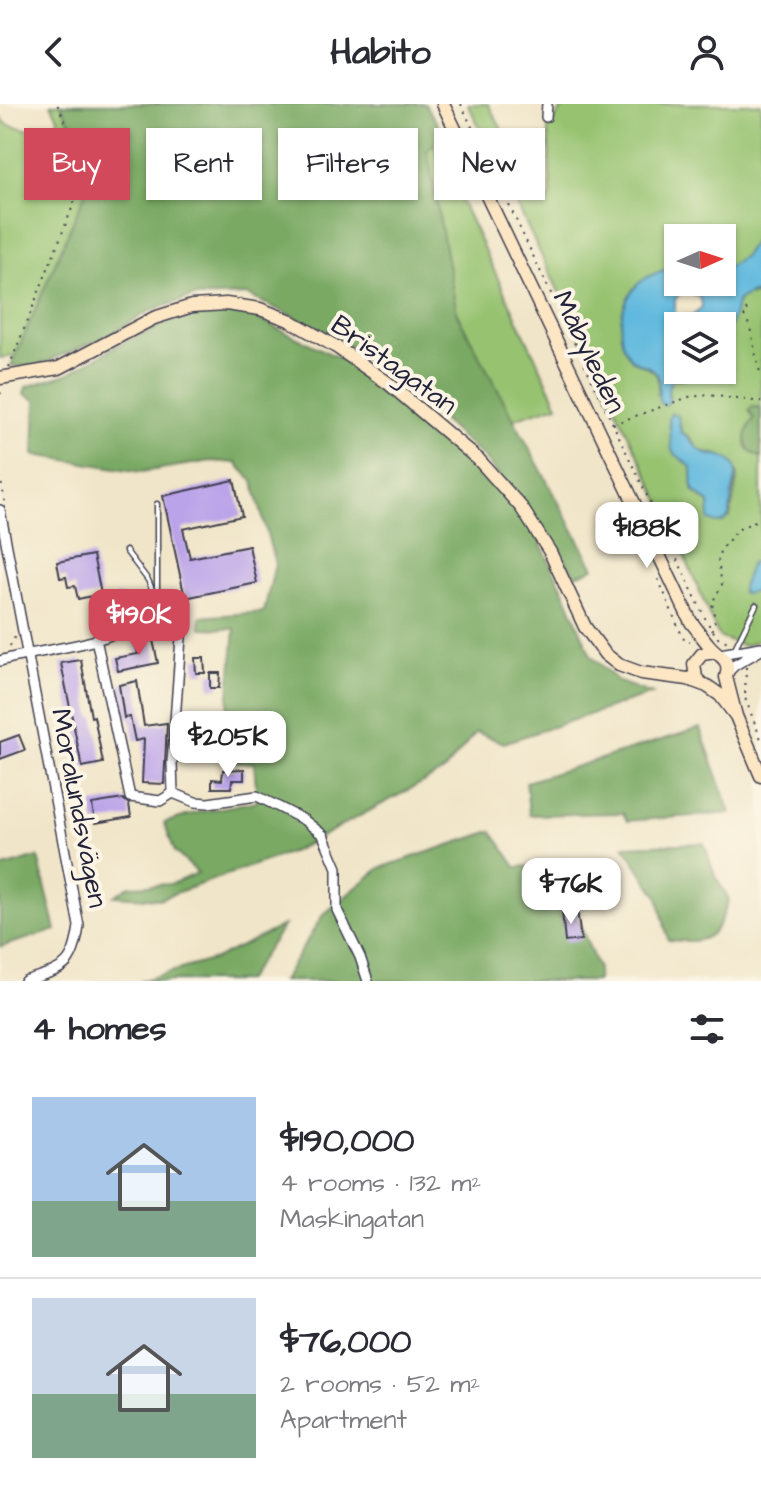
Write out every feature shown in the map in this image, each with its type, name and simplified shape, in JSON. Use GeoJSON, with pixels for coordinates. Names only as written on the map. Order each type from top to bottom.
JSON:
{"type":"FeatureCollection","features":[{"type":"Feature","properties":{"kind":"street","name":"Måbyleden"},"geometry":{"type":"LineString","coordinates":[[443,104],[691,622],[726,660],[736,716],[761,776]]}},
{"type":"Feature","properties":{"kind":"street"},"geometry":{"type":"LineString","coordinates":[[546,117],[547,104]]}},
{"type":"Feature","properties":{"kind":"street","name":"Bristagatan"},"geometry":{"type":"LineString","coordinates":[[2,378],[59,368],[154,318],[192,306],[226,304],[260,309],[289,320],[338,348],[388,383],[479,460],[521,507],[550,552],[585,627],[595,643],[619,665],[641,673],[704,684]]}},
{"type":"Feature","properties":{"kind":"street","name":"Moralundsvägen"},"geometry":{"type":"LineString","coordinates":[[0,510],[79,926],[76,950],[57,975]]}},
{"type":"Feature","properties":{"kind":"street"},"geometry":{"type":"LineString","coordinates":[[0,661],[96,639],[133,624],[157,602],[173,617],[181,637],[172,763],[173,793]]}},
{"type":"Feature","properties":{"kind":"street","name":"Måbyleden"},"geometry":{"type":"LineString","coordinates":[[691,622],[696,678],[720,695],[736,716]]}},
{"type":"Feature","properties":{"kind":"street"},"geometry":{"type":"LineString","coordinates":[[96,639],[130,797],[160,801],[173,793]]}},
{"type":"Feature","properties":{"kind":"street"},"geometry":{"type":"LineString","coordinates":[[660,675],[676,673],[707,652],[761,649]]}},
{"type":"Feature","properties":{"kind":"street"},"geometry":{"type":"LineString","coordinates":[[704,684],[716,685],[735,665],[761,649]]}},
{"type":"Feature","properties":{"kind":"street"},"geometry":{"type":"LineString","coordinates":[[173,793],[195,802],[208,803],[257,796],[304,820],[323,835],[337,868],[337,910],[368,981]]}},
{"type":"Feature","properties":{"kind":"street"},"geometry":{"type":"LineString","coordinates":[[25,981],[57,975]]}},
{"type":"Feature","properties":{"kind":"lane"},"geometry":{"type":"LineString","coordinates":[[157,504],[157,602]]}},
{"type":"Feature","properties":{"kind":"lane"},"geometry":{"type":"LineString","coordinates":[[126,551],[148,580],[157,602]]}},
{"type":"Feature","properties":{"kind":"lane"},"geometry":{"type":"LineString","coordinates":[[736,646],[756,605]]}},
{"type":"Feature","properties":{"kind":"path"},"geometry":{"type":"LineString","coordinates":[[2,378],[84,178],[82,156],[57,104]]}},
{"type":"Feature","properties":{"kind":"path"},"geometry":{"type":"LineString","coordinates":[[461,104],[707,622]]}},
{"type":"Feature","properties":{"kind":"path"},"geometry":{"type":"LineString","coordinates":[[747,309],[743,314],[749,323],[761,374]]}},
{"type":"Feature","properties":{"kind":"path"},"geometry":{"type":"LineString","coordinates":[[613,424],[689,397],[708,395],[761,402]]}},
{"type":"Feature","properties":{"kind":"path"},"geometry":{"type":"LineString","coordinates":[[712,630],[715,620],[712,603],[722,585],[718,561],[720,551],[737,530],[761,518]]}},
{"type":"Feature","properties":{"kind":"path"},"geometry":{"type":"LineString","coordinates":[[658,579],[670,604],[671,614],[685,641],[690,642]]}},
{"type":"Feature","properties":{"kind":"path"},"geometry":{"type":"LineString","coordinates":[[748,706],[761,739]]}},
{"type":"Feature","properties":{"kind":"green space"},"geometry":{"type":"Polygon","coordinates":[[[51,104],[415,104],[434,144],[434,200],[461,200],[558,405],[482,429],[402,357],[213,277],[26,355],[0,358],[0,117],[8,125],[24,128],[24,200],[130,200],[130,128],[46,128],[59,120],[51,104]]]}},
{"type":"Feature","properties":{"kind":"green space"},"geometry":{"type":"Polygon","coordinates":[[[61,104],[425,104],[440,128],[434,128],[434,143],[427,150],[457,314],[594,568],[576,575],[533,516],[485,459],[423,403],[334,335],[247,295],[192,297],[150,311],[109,335],[37,366],[11,366],[82,200],[130,200],[130,128],[72,128],[61,104]]]}},
{"type":"Feature","properties":{"kind":"green space"},"geometry":{"type":"Polygon","coordinates":[[[468,104],[488,104],[501,128],[480,128],[468,104]]]}},
{"type":"Feature","properties":{"kind":"green space"},"geometry":{"type":"Polygon","coordinates":[[[562,104],[761,104],[761,229],[750,250],[736,263],[736,224],[664,224],[664,270],[636,286],[625,304],[621,325],[621,336],[628,354],[657,376],[657,394],[669,395],[670,384],[736,384],[734,312],[744,295],[761,296],[761,408],[752,407],[754,419],[746,441],[750,450],[761,457],[761,561],[751,563],[742,592],[761,589],[761,639],[744,646],[721,638],[669,519],[514,200],[541,200],[544,206],[551,196],[548,129],[562,109],[562,104]],[[669,422],[674,453],[692,468],[693,490],[730,517],[738,475],[733,464],[719,455],[700,451],[690,437],[681,432],[680,423],[669,422]]]}},
{"type":"Feature","properties":{"kind":"green space"},"geometry":{"type":"Polygon","coordinates":[[[244,312],[364,370],[445,445],[480,464],[530,522],[565,593],[591,656],[619,682],[652,694],[504,743],[476,732],[444,771],[296,850],[159,899],[114,896],[129,886],[171,884],[198,873],[175,852],[164,823],[257,801],[254,763],[223,760],[235,629],[201,628],[200,617],[264,612],[275,564],[253,481],[236,463],[211,461],[141,472],[34,455],[36,400],[24,394],[26,387],[67,374],[124,342],[171,321],[213,313],[244,312]]]}},
{"type":"Feature","properties":{"kind":"green space"},"geometry":{"type":"Polygon","coordinates":[[[752,407],[761,408],[761,457],[750,450],[746,441],[754,419],[749,410],[752,407]]]}},
{"type":"Feature","properties":{"kind":"green space"},"geometry":{"type":"Polygon","coordinates":[[[700,728],[731,813],[627,821],[623,813],[529,815],[526,782],[700,728]]]}},
{"type":"Feature","properties":{"kind":"green space"},"geometry":{"type":"Polygon","coordinates":[[[492,831],[516,867],[588,863],[573,907],[598,969],[597,981],[282,981],[323,915],[380,868],[492,831]]]}},
{"type":"Feature","properties":{"kind":"green space"},"geometry":{"type":"Polygon","coordinates":[[[704,843],[715,876],[729,899],[720,922],[709,936],[693,941],[668,940],[658,897],[624,846],[704,843]]]}},
{"type":"Feature","properties":{"kind":"green space"},"geometry":{"type":"Polygon","coordinates":[[[38,857],[56,930],[0,947],[0,868],[38,857]]]}},
{"type":"Feature","properties":{"kind":"green space"},"geometry":{"type":"Polygon","coordinates":[[[284,925],[246,981],[140,981],[215,959],[284,925]]]}},
{"type":"Feature","properties":{"kind":"water"},"geometry":{"type":"Polygon","coordinates":[[[761,229],[761,296],[752,293],[738,300],[734,312],[697,312],[702,306],[697,296],[736,296],[736,261],[745,255],[761,229]]]}},
{"type":"Feature","properties":{"kind":"water"},"geometry":{"type":"Polygon","coordinates":[[[664,271],[664,296],[678,296],[675,312],[664,312],[664,384],[670,384],[666,405],[661,404],[657,374],[631,358],[625,350],[621,328],[625,306],[635,287],[664,271]]]}},
{"type":"Feature","properties":{"kind":"water"},"geometry":{"type":"Polygon","coordinates":[[[671,413],[678,416],[681,432],[698,448],[709,455],[725,457],[734,465],[736,476],[730,513],[723,522],[709,520],[709,503],[693,490],[692,468],[672,451],[671,413]]]}},
{"type":"Feature","properties":{"kind":"water"},"geometry":{"type":"Polygon","coordinates":[[[761,561],[761,589],[745,594],[742,588],[751,563],[761,561]]]}},
{"type":"Feature","properties":{"kind":"building"},"geometry":{"type":"Polygon","coordinates":[[[234,480],[242,516],[183,529],[190,558],[249,546],[257,583],[185,598],[163,496],[234,480]]]}},
{"type":"Feature","properties":{"kind":"building"},"geometry":{"type":"Polygon","coordinates":[[[93,555],[101,594],[78,599],[75,586],[68,587],[66,577],[60,578],[57,562],[93,555]]]}},
{"type":"Feature","properties":{"kind":"building"},"geometry":{"type":"Polygon","coordinates":[[[117,595],[130,600],[124,614],[111,609],[117,595]]]}},
{"type":"Feature","properties":{"kind":"building"},"geometry":{"type":"Polygon","coordinates":[[[153,640],[158,663],[118,671],[115,658],[138,654],[136,644],[153,640]]]}},
{"type":"Feature","properties":{"kind":"building"},"geometry":{"type":"Polygon","coordinates":[[[195,658],[204,658],[205,673],[196,673],[195,658]]]}},
{"type":"Feature","properties":{"kind":"building"},"geometry":{"type":"Polygon","coordinates":[[[81,660],[103,763],[82,767],[61,663],[81,660]]]}},
{"type":"Feature","properties":{"kind":"building"},"geometry":{"type":"Polygon","coordinates":[[[210,673],[220,673],[219,688],[210,688],[210,673]]]}},
{"type":"Feature","properties":{"kind":"building"},"geometry":{"type":"Polygon","coordinates":[[[137,681],[144,726],[167,723],[164,784],[142,783],[144,739],[135,741],[130,717],[124,718],[119,685],[137,681]]]}},
{"type":"Feature","properties":{"kind":"building"},"geometry":{"type":"Polygon","coordinates":[[[201,718],[213,718],[212,736],[200,736],[201,718]]]}},
{"type":"Feature","properties":{"kind":"building"},"geometry":{"type":"Polygon","coordinates":[[[19,735],[25,750],[0,759],[0,742],[19,735]]]}},
{"type":"Feature","properties":{"kind":"building"},"geometry":{"type":"Polygon","coordinates":[[[244,769],[244,780],[232,780],[231,788],[212,788],[212,779],[222,780],[223,770],[244,769]]]}},
{"type":"Feature","properties":{"kind":"building"},"geometry":{"type":"Polygon","coordinates":[[[123,799],[129,804],[131,817],[95,823],[92,804],[123,799]]]}},
{"type":"Feature","properties":{"kind":"building"},"geometry":{"type":"Polygon","coordinates":[[[577,909],[581,940],[565,942],[562,911],[577,909]]]}}]}
